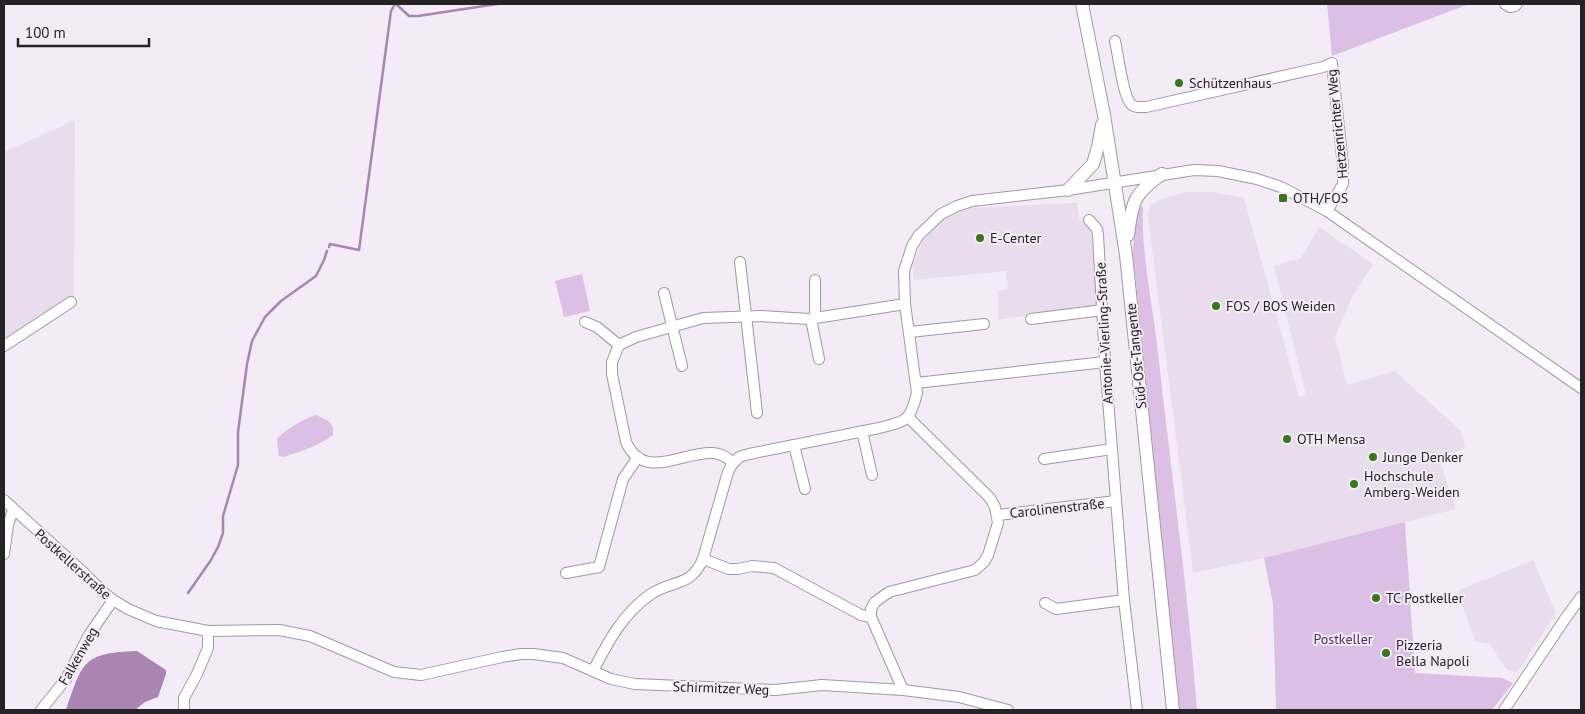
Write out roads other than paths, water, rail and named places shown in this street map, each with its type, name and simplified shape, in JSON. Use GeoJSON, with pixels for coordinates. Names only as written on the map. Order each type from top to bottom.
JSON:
{"type":"FeatureCollection","features":[{"type":"Feature","properties":{"kind":"main road","name":"Süd-Ost-Tangente"},"geometry":{"type":"LineString","coordinates":[[1082,4],[1116,182],[1126,254],[1173,710]]}},
{"type":"Feature","properties":{"kind":"main road"},"geometry":{"type":"LineString","coordinates":[[1068,190],[1092,164],[1098,147],[1104,115]]}},
{"type":"Feature","properties":{"kind":"main road"},"geometry":{"type":"LineString","coordinates":[[1126,254],[1131,211],[1135,199],[1147,185],[1162,174]]}},
{"type":"Feature","properties":{"kind":"street"},"geometry":{"type":"LineString","coordinates":[[1505,4],[1507,7],[1512,7],[1517,4]]}},
{"type":"Feature","properties":{"kind":"street","name":"Hetzenrichter Weg"},"geometry":{"type":"LineString","coordinates":[[1115,41],[1126,95],[1130,104],[1135,107],[1146,107],[1324,67],[1332,63],[1344,184],[1326,211]]}},
{"type":"Feature","properties":{"kind":"street"},"geometry":{"type":"LineString","coordinates":[[593,671],[610,637],[629,614],[650,595],[693,576],[698,570],[703,559],[728,472],[733,462],[739,457],[897,424],[909,418],[917,394],[905,304],[904,271],[912,246],[919,234],[941,214],[956,206],[972,201],[1068,190],[1194,170],[1218,171],[1281,187],[1326,211],[1581,388]]}},
{"type":"Feature","properties":{"kind":"street","name":"Antonie-Vierling-Straße"},"geometry":{"type":"LineString","coordinates":[[1089,220],[1097,229],[1098,235],[1105,362],[1124,600],[1138,710]]}},
{"type":"Feature","properties":{"kind":"street"},"geometry":{"type":"LineString","coordinates":[[740,262],[757,413]]}},
{"type":"Feature","properties":{"kind":"street"},"geometry":{"type":"LineString","coordinates":[[815,280],[813,319],[819,359]]}},
{"type":"Feature","properties":{"kind":"street"},"geometry":{"type":"LineString","coordinates":[[664,293],[682,366]]}},
{"type":"Feature","properties":{"kind":"street"},"geometry":{"type":"LineString","coordinates":[[4,346],[71,302]]}},
{"type":"Feature","properties":{"kind":"street"},"geometry":{"type":"LineString","coordinates":[[733,462],[725,456],[711,453],[662,463],[651,463],[629,450],[612,374],[612,362],[620,345],[626,341],[703,318],[746,316],[813,319],[905,304]]}},
{"type":"Feature","properties":{"kind":"street"},"geometry":{"type":"LineString","coordinates":[[1031,319],[1103,310]]}},
{"type":"Feature","properties":{"kind":"street"},"geometry":{"type":"LineString","coordinates":[[585,322],[597,327],[620,345]]}},
{"type":"Feature","properties":{"kind":"street"},"geometry":{"type":"LineString","coordinates":[[910,332],[984,324]]}},
{"type":"Feature","properties":{"kind":"street"},"geometry":{"type":"LineString","coordinates":[[916,383],[1105,362]]}},
{"type":"Feature","properties":{"kind":"street"},"geometry":{"type":"LineString","coordinates":[[903,690],[871,617],[871,609],[875,602],[889,592],[975,570],[988,556],[998,523],[998,515],[990,498],[909,418]]}},
{"type":"Feature","properties":{"kind":"street"},"geometry":{"type":"LineString","coordinates":[[862,432],[872,475]]}},
{"type":"Feature","properties":{"kind":"street"},"geometry":{"type":"LineString","coordinates":[[794,445],[804,489]]}},
{"type":"Feature","properties":{"kind":"street"},"geometry":{"type":"LineString","coordinates":[[1044,459],[1112,449]]}},
{"type":"Feature","properties":{"kind":"street"},"geometry":{"type":"LineString","coordinates":[[566,574],[599,567],[623,479],[638,457]]}},
{"type":"Feature","properties":{"kind":"street","name":"Postkellerstraße"},"geometry":{"type":"LineString","coordinates":[[4,500],[112,600],[156,621],[208,631]]}},
{"type":"Feature","properties":{"kind":"street","name":"Carolinenstraße"},"geometry":{"type":"LineString","coordinates":[[998,515],[1116,502]]}},
{"type":"Feature","properties":{"kind":"street"},"geometry":{"type":"LineString","coordinates":[[4,553],[8,525],[14,510]]}},
{"type":"Feature","properties":{"kind":"street"},"geometry":{"type":"LineString","coordinates":[[703,559],[730,569],[752,566],[774,568],[861,615],[871,617]]}},
{"type":"Feature","properties":{"kind":"street"},"geometry":{"type":"LineString","coordinates":[[1504,710],[1581,598]]}},
{"type":"Feature","properties":{"kind":"street","name":"Falkenweg"},"geometry":{"type":"LineString","coordinates":[[41,710],[66,679],[89,635],[112,600]]}},
{"type":"Feature","properties":{"kind":"street"},"geometry":{"type":"LineString","coordinates":[[1045,603],[1056,609],[1124,600]]}},
{"type":"Feature","properties":{"kind":"street","name":"Schirmitzer Weg"},"geometry":{"type":"LineString","coordinates":[[208,631],[279,630],[310,636],[394,672],[421,675],[502,657],[534,654],[564,658],[611,679],[635,684],[775,690],[822,684],[903,690],[959,697],[1008,710]]}},
{"type":"Feature","properties":{"kind":"street"},"geometry":{"type":"LineString","coordinates":[[184,710],[184,698],[208,648],[208,631]]}},
{"type":"Feature","properties":{"kind":"waterway"},"geometry":{"type":"LineString","coordinates":[[329,247],[330,244],[359,250],[391,11],[395,4]]}},
{"type":"Feature","properties":{"kind":"waterway"},"geometry":{"type":"LineString","coordinates":[[396,4],[409,16],[497,4]]}},
{"type":"Feature","properties":{"kind":"waterway"},"geometry":{"type":"LineString","coordinates":[[188,593],[211,560],[223,533],[223,516],[238,465],[238,432],[252,341],[265,317],[281,301],[316,276],[327,251]]}},
{"type":"Feature","properties":{"kind":"place","name":"Schützenhaus"},"geometry":{"type":"Point","coordinates":[1179,83]}},
{"type":"Feature","properties":{"kind":"place","name":"OTH/FOS"},"geometry":{"type":"Point","coordinates":[1283,198]}},
{"type":"Feature","properties":{"kind":"place","name":"E-Center"},"geometry":{"type":"Point","coordinates":[980,238]}},
{"type":"Feature","properties":{"kind":"place","name":"FOS / BOS Weiden"},"geometry":{"type":"Point","coordinates":[1216,306]}},
{"type":"Feature","properties":{"kind":"place","name":"OTH Mensa"},"geometry":{"type":"Point","coordinates":[1287,439]}},
{"type":"Feature","properties":{"kind":"place","name":"Junge Denker"},"geometry":{"type":"Point","coordinates":[1373,457]}},
{"type":"Feature","properties":{"kind":"place","name":"Hochschule Amberg-Weiden"},"geometry":{"type":"Point","coordinates":[1354,484]}},
{"type":"Feature","properties":{"kind":"place","name":"TC Postkeller"},"geometry":{"type":"Point","coordinates":[1376,598]}},
{"type":"Feature","properties":{"kind":"place","name":"Pizzeria Bella Napoli"},"geometry":{"type":"Point","coordinates":[1386,653]}},
{"type":"Feature","properties":{"kind":"park label","name":"Postkeller"},"geometry":{"type":"Point","coordinates":[1343,639]}}]}
